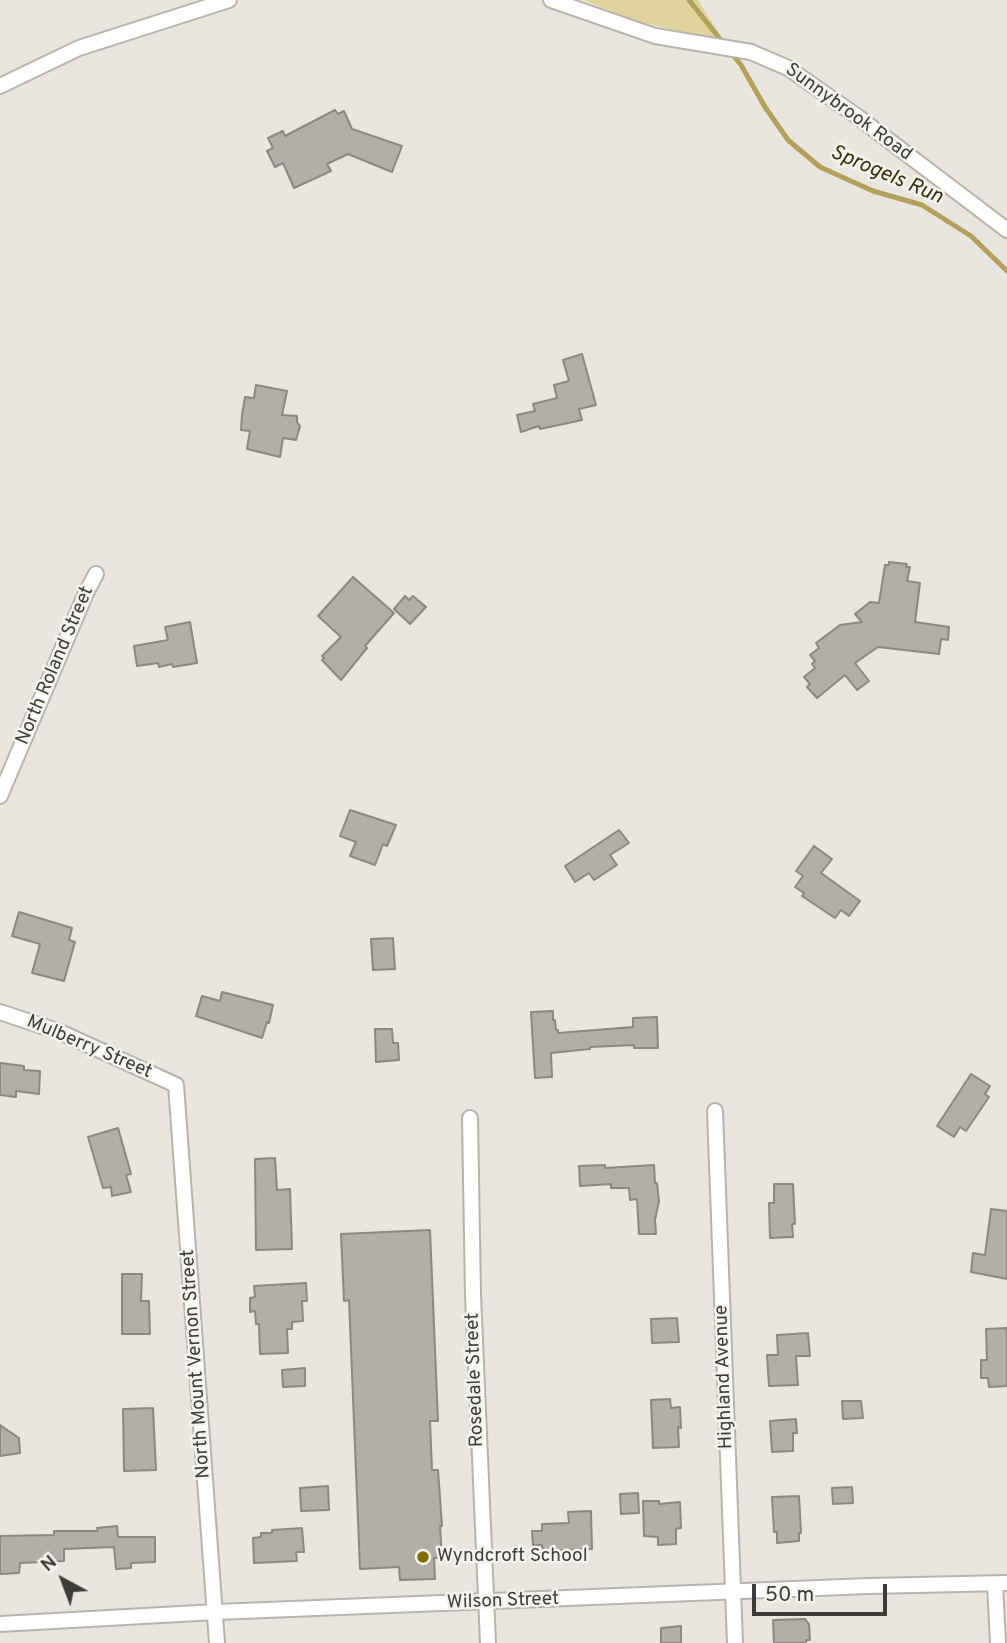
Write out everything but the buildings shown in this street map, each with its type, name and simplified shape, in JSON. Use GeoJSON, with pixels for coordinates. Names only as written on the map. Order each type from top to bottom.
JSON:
{"type":"FeatureCollection","features":[{"type":"Feature","properties":{"kind":"street"},"geometry":{"type":"LineString","coordinates":[[0,86],[79,48],[229,0]]}},
{"type":"Feature","properties":{"kind":"street","name":"Sunnybrook Road"},"geometry":{"type":"LineString","coordinates":[[551,0],[655,36],[751,52],[770,59],[807,80],[1007,230]]}},
{"type":"Feature","properties":{"kind":"street","name":"North Roland Street"},"geometry":{"type":"LineString","coordinates":[[0,796],[96,574]]}},
{"type":"Feature","properties":{"kind":"street","name":"Mulberry Street"},"geometry":{"type":"LineString","coordinates":[[0,1013],[60,1032],[176,1085]]}},
{"type":"Feature","properties":{"kind":"street","name":"North Mount Vernon Street"},"geometry":{"type":"LineString","coordinates":[[176,1085],[217,1643]]}},
{"type":"Feature","properties":{"kind":"street","name":"Highland Avenue"},"geometry":{"type":"LineString","coordinates":[[715,1111],[735,1643]]}},
{"type":"Feature","properties":{"kind":"street","name":"Rosedale Street"},"geometry":{"type":"LineString","coordinates":[[470,1118],[473,1295],[488,1643]]}},
{"type":"Feature","properties":{"kind":"street"},"geometry":{"type":"LineString","coordinates":[[998,1643],[1001,1584]]}},
{"type":"Feature","properties":{"kind":"street","name":"Wilson Street"},"geometry":{"type":"LineString","coordinates":[[0,1624],[216,1612],[868,1586],[1001,1584]]}},
{"type":"Feature","properties":{"kind":"shaded area"},"geometry":{"type":"Polygon","coordinates":[[[584,0],[698,0],[724,41],[635,21],[584,0]]]}},
{"type":"Feature","properties":{"kind":"waterway","name":"Sprogels Run"},"geometry":{"type":"LineString","coordinates":[[689,0],[724,44]]}},
{"type":"Feature","properties":{"kind":"waterway","name":"Sprogels Run"},"geometry":{"type":"LineString","coordinates":[[730,51],[788,140],[820,167],[873,191],[922,205],[971,236],[1007,271]]}},
{"type":"Feature","properties":{"kind":"place","name":"Wyndcroft School"},"geometry":{"type":"Point","coordinates":[423,1557]}}]}
